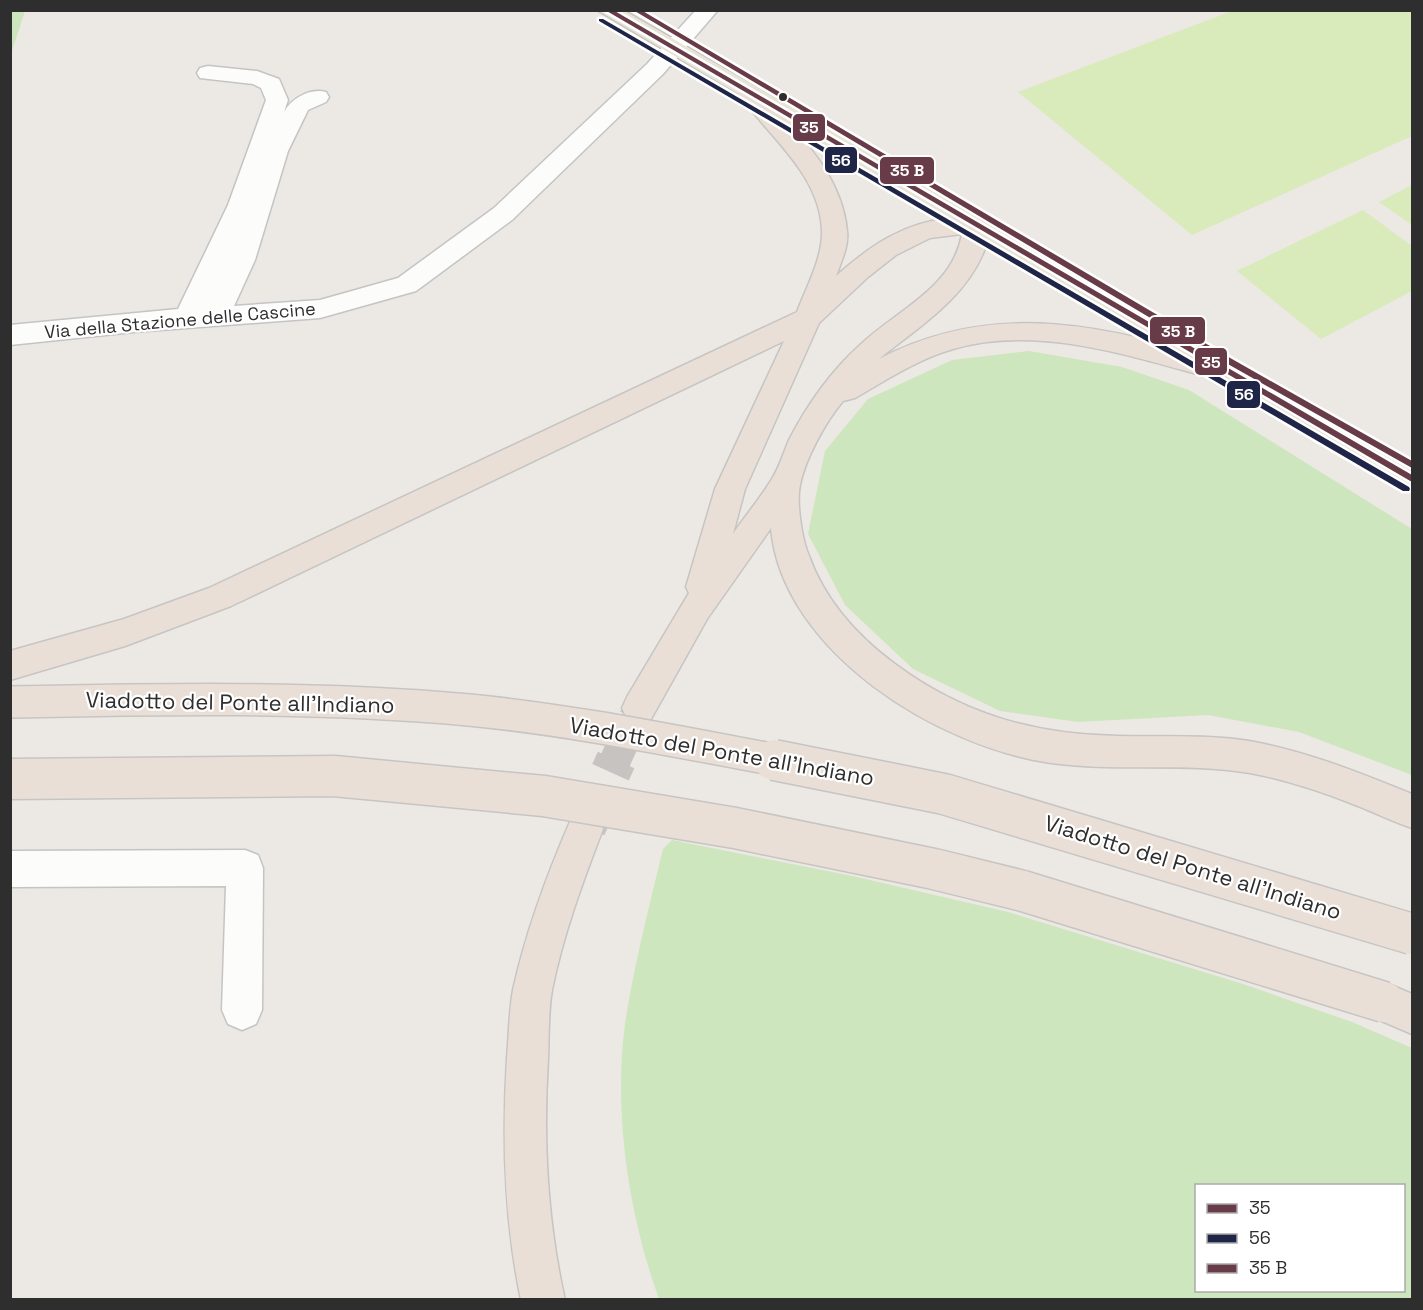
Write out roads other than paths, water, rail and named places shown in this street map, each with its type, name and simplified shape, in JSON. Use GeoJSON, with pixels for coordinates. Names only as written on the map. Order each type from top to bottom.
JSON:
{"type":"FeatureCollection","features":[{"type":"Feature","properties":{"kind":"highway"},"geometry":{"type":"LineString","coordinates":[[696,609],[730,489],[808,318],[832,252],[835,232],[817,177],[804,154],[750,93]]}},
{"type":"Feature","properties":{"kind":"highway"},"geometry":{"type":"LineString","coordinates":[[10,666],[68,651],[183,613],[273,573],[808,318],[880,254],[900,241],[931,229],[976,224],[972,250],[957,277],[944,292],[869,352],[825,403],[804,440],[784,486],[696,609],[639,708]]}},
{"type":"Feature","properties":{"kind":"highway"},"geometry":{"type":"LineString","coordinates":[[825,403],[920,350],[961,337],[996,332],[1062,336],[1101,342],[1224,371]]}},
{"type":"Feature","properties":{"kind":"highway"},"geometry":{"type":"LineString","coordinates":[[784,486],[789,543],[801,578],[821,611],[844,640],[881,674],[939,711],[978,729],[1025,743],[1073,750],[1248,757],[1303,770],[1413,811]]}},
{"type":"Feature","properties":{"kind":"highway","name":"Viadotto del Ponte all'Indiano"},"geometry":{"type":"LineString","coordinates":[[10,702],[216,698],[348,702],[469,710],[582,725],[854,774],[944,794],[1049,823],[1413,934]]}},
{"type":"Feature","properties":{"kind":"highway"},"geometry":{"type":"LineString","coordinates":[[10,779],[120,776],[334,776],[544,796],[735,828],[945,872],[1023,891],[1403,1009]]}},
{"type":"Feature","properties":{"kind":"highway"},"geometry":{"type":"LineString","coordinates":[[543,1299],[533,1259],[526,1161],[527,1071],[533,992],[558,894],[585,829]]}},
{"type":"Feature","properties":{"kind":"main road"},"geometry":{"type":"LineString","coordinates":[[611,11],[1224,371],[1413,479]]}},
{"type":"Feature","properties":{"kind":"street","name":"Via della Stazione delle Cascine"},"geometry":{"type":"LineString","coordinates":[[10,335],[134,322],[186,320],[287,305],[320,309],[407,285],[503,214],[655,69],[708,10]]}},
{"type":"Feature","properties":{"kind":"street"},"geometry":{"type":"LineString","coordinates":[[186,320],[240,205],[277,100],[271,84],[257,78],[208,73]]}},
{"type":"Feature","properties":{"kind":"street"},"geometry":{"type":"LineString","coordinates":[[216,316],[243,260],[276,152],[299,106],[318,97]]}},
{"type":"Feature","properties":{"kind":"street"},"geometry":{"type":"LineString","coordinates":[[10,869],[245,868],[242,1010]]}},
{"type":"Feature","properties":{"kind":"tunnel"},"geometry":{"type":"LineString","coordinates":[[615,761],[639,708]]}},
{"type":"Feature","properties":{"kind":"tunnel"},"geometry":{"type":"LineString","coordinates":[[586,827],[616,760]]}}]}
